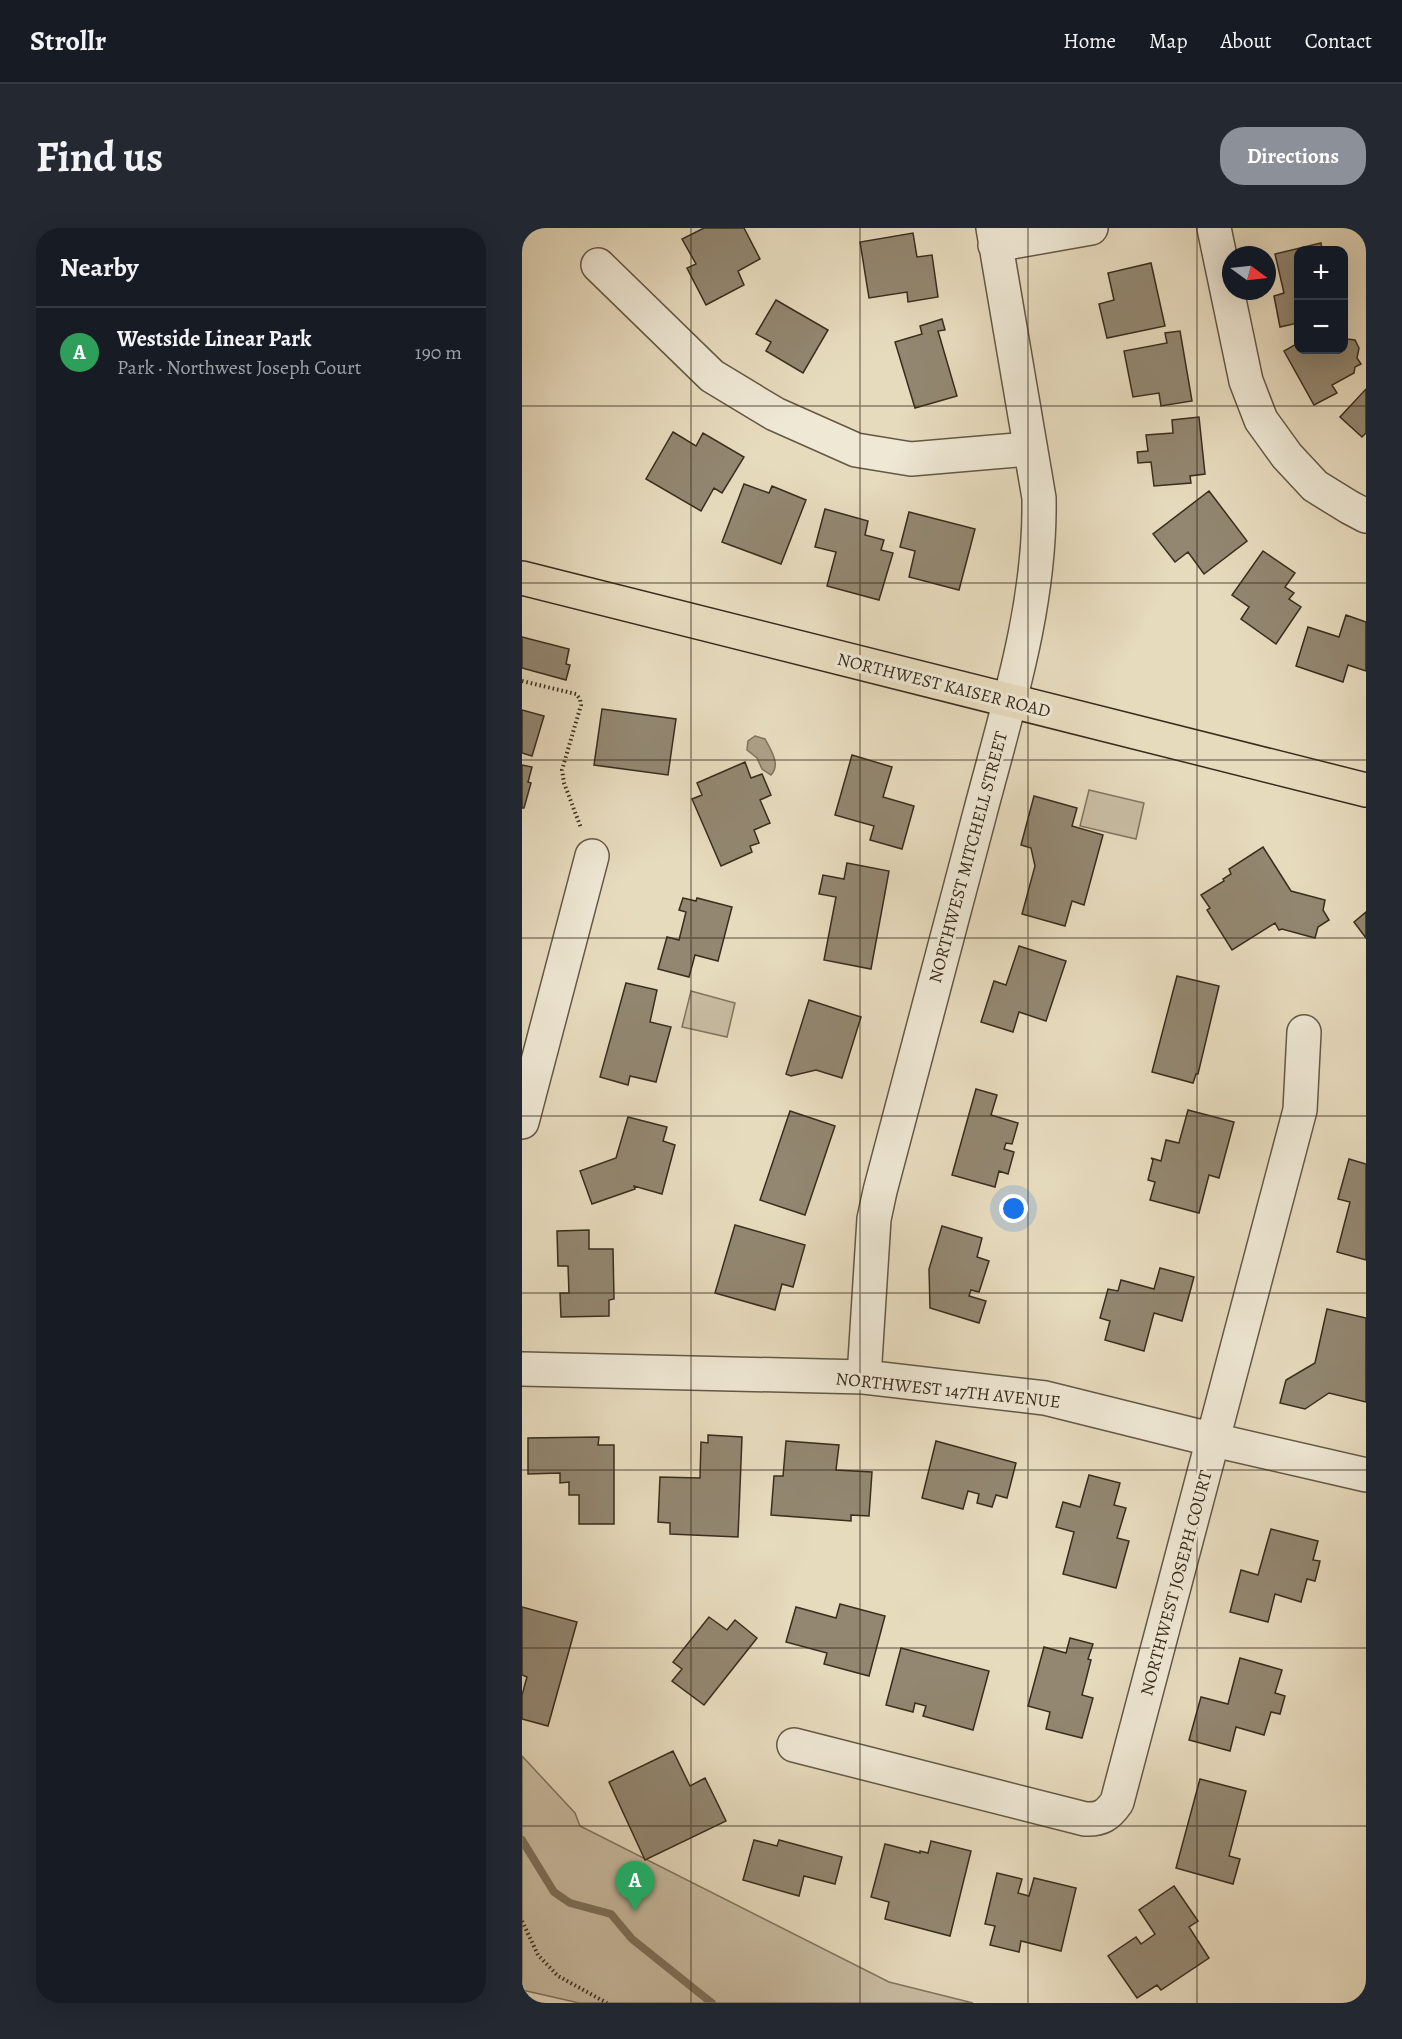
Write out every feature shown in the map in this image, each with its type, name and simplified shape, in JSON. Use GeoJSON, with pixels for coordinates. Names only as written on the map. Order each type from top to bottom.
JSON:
{"type":"FeatureCollection","features":[{"type":"Feature","properties":{"kind":"main road","name":"NORTHWEST KAISER ROAD"},"geometry":{"type":"LineString","coordinates":[[522,578],[1366,790]]}},
{"type":"Feature","properties":{"kind":"street"},"geometry":{"type":"LineString","coordinates":[[994,236],[1091,228]]}},
{"type":"Feature","properties":{"kind":"street"},"geometry":{"type":"LineString","coordinates":[[1214,228],[1246,381],[1261,420],[1287,456],[1315,486],[1366,516]]}},
{"type":"Feature","properties":{"kind":"street","name":"NORTHWEST MITCHELL STREET"},"geometry":{"type":"LineString","coordinates":[[864,1377],[874,1219],[880,1191],[1009,702],[1035,582],[1039,498],[994,236]]}},
{"type":"Feature","properties":{"kind":"street"},"geometry":{"type":"LineString","coordinates":[[598,265],[712,376],[775,414],[856,450],[910,459],[1029,449]]}},
{"type":"Feature","properties":{"kind":"street"},"geometry":{"type":"LineString","coordinates":[[522,1122],[592,856]]}},
{"type":"Feature","properties":{"kind":"street","name":"NORTHWEST JOSEPH COURT"},"geometry":{"type":"LineString","coordinates":[[794,1745],[1085,1819],[1095,1820],[1107,1815],[1117,1802],[1300,1110],[1304,1032]]}},
{"type":"Feature","properties":{"kind":"street","name":"NORTHWEST 147TH AVENUE"},"geometry":{"type":"LineString","coordinates":[[522,1369],[864,1377],[1045,1398],[1366,1475]]}},
{"type":"Feature","properties":{"kind":"path"},"geometry":{"type":"LineString","coordinates":[[522,681],[576,694],[580,699],[581,705],[562,770],[569,800],[592,856]]}},
{"type":"Feature","properties":{"kind":"path"},"geometry":{"type":"LineString","coordinates":[[522,1922],[538,1955],[558,1976],[607,2003]]}},
{"type":"Feature","properties":{"kind":"shaded area"},"geometry":{"type":"Polygon","coordinates":[[[755,736],[765,739],[772,753],[775,767],[771,775],[762,769],[757,758],[747,750],[748,741],[755,736]]]}},
{"type":"Feature","properties":{"kind":"shaded area"},"geometry":{"type":"Polygon","coordinates":[[[1089,790],[1144,803],[1136,839],[1080,826],[1089,790]]]}},
{"type":"Feature","properties":{"kind":"shaded area"},"geometry":{"type":"Polygon","coordinates":[[[691,991],[735,1003],[727,1037],[682,1027],[691,991]]]}},
{"type":"Feature","properties":{"kind":"shaded area"},"geometry":{"type":"Polygon","coordinates":[[[522,1756],[575,1813],[580,1826],[889,1982],[973,2003],[579,2003],[522,1990],[522,1756]]]}},
{"type":"Feature","properties":{"kind":"building"},"geometry":{"type":"Polygon","coordinates":[[[704,228],[744,228],[760,259],[738,271],[744,285],[706,305],[687,268],[696,264],[682,239],[704,228]]]}},
{"type":"Feature","properties":{"kind":"building"},"geometry":{"type":"Polygon","coordinates":[[[913,233],[917,257],[932,255],[938,297],[908,302],[907,292],[869,298],[860,242],[913,233]]]}},
{"type":"Feature","properties":{"kind":"building"},"geometry":{"type":"Polygon","coordinates":[[[1294,249],[1294,324],[1280,327],[1275,300],[1276,295],[1284,293],[1276,254],[1294,249]]]}},
{"type":"Feature","properties":{"kind":"building"},"geometry":{"type":"Polygon","coordinates":[[[1151,263],[1165,326],[1107,338],[1099,304],[1114,300],[1108,273],[1151,263]]]}},
{"type":"Feature","properties":{"kind":"building"},"geometry":{"type":"Polygon","coordinates":[[[776,300],[828,330],[803,373],[766,351],[771,342],[756,334],[776,300]]]}},
{"type":"Feature","properties":{"kind":"building"},"geometry":{"type":"Polygon","coordinates":[[[942,319],[945,330],[938,331],[957,396],[915,408],[895,342],[922,334],[920,326],[942,319]]]}},
{"type":"Feature","properties":{"kind":"building"},"geometry":{"type":"Polygon","coordinates":[[[1180,331],[1192,401],[1161,406],[1159,393],[1133,397],[1124,351],[1167,343],[1165,333],[1180,331]]]}},
{"type":"Feature","properties":{"kind":"building"},"geometry":{"type":"Polygon","coordinates":[[[1348,339],[1355,340],[1359,348],[1357,358],[1361,364],[1355,367],[1354,373],[1332,385],[1337,393],[1314,405],[1284,351],[1294,345],[1294,354],[1348,354],[1348,339]]]}},
{"type":"Feature","properties":{"kind":"building"},"geometry":{"type":"Polygon","coordinates":[[[1366,389],[1366,433],[1362,437],[1340,417],[1366,389]]]}},
{"type":"Feature","properties":{"kind":"building"},"geometry":{"type":"Polygon","coordinates":[[[1199,417],[1205,474],[1190,476],[1191,483],[1154,486],[1151,462],[1138,463],[1137,452],[1148,451],[1146,435],[1173,433],[1172,420],[1199,417]]]}},
{"type":"Feature","properties":{"kind":"building"},"geometry":{"type":"Polygon","coordinates":[[[673,432],[696,446],[703,433],[744,457],[722,493],[714,488],[701,511],[646,479],[673,432]]]}},
{"type":"Feature","properties":{"kind":"building"},"geometry":{"type":"Polygon","coordinates":[[[744,484],[769,493],[772,486],[806,500],[781,564],[722,542],[744,484]]]}},
{"type":"Feature","properties":{"kind":"building"},"geometry":{"type":"Polygon","coordinates":[[[1209,491],[1247,541],[1204,574],[1188,552],[1175,562],[1153,534],[1209,491]]]}},
{"type":"Feature","properties":{"kind":"building"},"geometry":{"type":"Polygon","coordinates":[[[825,509],[868,521],[865,535],[884,540],[881,550],[893,553],[879,600],[827,586],[836,552],[815,547],[825,509]]]}},
{"type":"Feature","properties":{"kind":"building"},"geometry":{"type":"Polygon","coordinates":[[[909,512],[975,529],[959,590],[909,577],[915,551],[900,547],[909,512]]]}},
{"type":"Feature","properties":{"kind":"building"},"geometry":{"type":"Polygon","coordinates":[[[1263,551],[1295,573],[1285,587],[1294,593],[1289,599],[1301,607],[1276,644],[1241,619],[1249,607],[1232,595],[1263,551]]]}},
{"type":"Feature","properties":{"kind":"building"},"geometry":{"type":"Polygon","coordinates":[[[1346,615],[1366,622],[1366,671],[1348,665],[1343,682],[1296,666],[1308,627],[1339,637],[1346,615]]]}},
{"type":"Feature","properties":{"kind":"building"},"geometry":{"type":"Polygon","coordinates":[[[522,637],[569,649],[566,664],[570,665],[566,680],[522,668],[522,637]]]}},
{"type":"Feature","properties":{"kind":"building"},"geometry":{"type":"Polygon","coordinates":[[[602,709],[676,719],[668,775],[594,765],[602,709]]]}},
{"type":"Feature","properties":{"kind":"building"},"geometry":{"type":"Polygon","coordinates":[[[522,710],[544,716],[532,756],[522,753],[522,710]]]}},
{"type":"Feature","properties":{"kind":"building"},"geometry":{"type":"Polygon","coordinates":[[[852,755],[892,767],[883,797],[914,806],[902,849],[870,840],[874,826],[835,815],[852,755]]]}},
{"type":"Feature","properties":{"kind":"building"},"geometry":{"type":"Polygon","coordinates":[[[745,762],[751,778],[762,774],[771,795],[760,800],[770,823],[754,830],[759,843],[750,846],[752,852],[721,866],[692,799],[702,795],[697,783],[745,762]]]}},
{"type":"Feature","properties":{"kind":"building"},"geometry":{"type":"Polygon","coordinates":[[[522,765],[532,767],[528,782],[531,783],[524,808],[522,808],[522,765]]]}},
{"type":"Feature","properties":{"kind":"building"},"geometry":{"type":"Polygon","coordinates":[[[1034,796],[1077,808],[1072,826],[1103,835],[1084,905],[1072,901],[1065,926],[1022,914],[1035,866],[1031,848],[1021,845],[1034,796]]]}},
{"type":"Feature","properties":{"kind":"building"},"geometry":{"type":"Polygon","coordinates":[[[1263,847],[1291,891],[1325,900],[1323,910],[1329,920],[1318,927],[1315,938],[1279,930],[1275,923],[1232,950],[1207,910],[1210,908],[1201,895],[1224,881],[1223,879],[1231,874],[1229,869],[1263,847]]]}},
{"type":"Feature","properties":{"kind":"building"},"geometry":{"type":"Polygon","coordinates":[[[847,863],[889,871],[871,969],[824,960],[836,897],[819,894],[823,875],[844,879],[847,863]]]}},
{"type":"Feature","properties":{"kind":"building"},"geometry":{"type":"Polygon","coordinates":[[[683,898],[696,901],[697,898],[732,907],[718,961],[695,955],[689,977],[658,969],[667,937],[679,940],[686,912],[679,910],[683,898]]]}},
{"type":"Feature","properties":{"kind":"building"},"geometry":{"type":"Polygon","coordinates":[[[1366,912],[1366,938],[1354,922],[1366,912]]]}},
{"type":"Feature","properties":{"kind":"building"},"geometry":{"type":"Polygon","coordinates":[[[1019,946],[1066,961],[1046,1021],[1019,1012],[1013,1032],[981,1022],[994,981],[1006,985],[1019,946]]]}},
{"type":"Feature","properties":{"kind":"building"},"geometry":{"type":"Polygon","coordinates":[[[1177,976],[1219,986],[1198,1074],[1193,1083],[1152,1072],[1177,976]]]}},
{"type":"Feature","properties":{"kind":"building"},"geometry":{"type":"Polygon","coordinates":[[[626,983],[657,990],[650,1022],[671,1027],[656,1082],[630,1076],[628,1085],[600,1077],[626,983]]]}},
{"type":"Feature","properties":{"kind":"building"},"geometry":{"type":"Polygon","coordinates":[[[809,1000],[861,1017],[842,1078],[816,1070],[791,1076],[786,1074],[809,1000]]]}},
{"type":"Feature","properties":{"kind":"building"},"geometry":{"type":"Polygon","coordinates":[[[976,1089],[997,1095],[991,1115],[1018,1123],[1012,1144],[1006,1143],[1004,1149],[1014,1152],[1008,1174],[999,1171],[995,1187],[952,1175],[976,1089]]]}},
{"type":"Feature","properties":{"kind":"building"},"geometry":{"type":"Polygon","coordinates":[[[1188,1110],[1234,1122],[1219,1178],[1209,1175],[1199,1213],[1150,1200],[1155,1182],[1148,1180],[1153,1160],[1151,1158],[1161,1161],[1166,1140],[1179,1143],[1188,1110]]]}},
{"type":"Feature","properties":{"kind":"building"},"geometry":{"type":"Polygon","coordinates":[[[790,1111],[835,1126],[805,1215],[760,1200],[790,1111]]]}},
{"type":"Feature","properties":{"kind":"building"},"geometry":{"type":"Polygon","coordinates":[[[628,1117],[667,1127],[663,1141],[675,1145],[662,1194],[634,1186],[635,1189],[592,1204],[580,1171],[616,1158],[628,1117]]]}},
{"type":"Feature","properties":{"kind":"building"},"geometry":{"type":"Polygon","coordinates":[[[1349,1159],[1366,1164],[1366,1260],[1337,1252],[1350,1202],[1338,1199],[1349,1159]]]}},
{"type":"Feature","properties":{"kind":"building"},"geometry":{"type":"Polygon","coordinates":[[[735,1225],[805,1245],[793,1287],[782,1284],[775,1310],[715,1293],[735,1225]]]}},
{"type":"Feature","properties":{"kind":"building"},"geometry":{"type":"Polygon","coordinates":[[[942,1226],[982,1238],[977,1257],[989,1261],[979,1292],[971,1290],[969,1296],[986,1301],[979,1323],[930,1308],[929,1269],[942,1226]]]}},
{"type":"Feature","properties":{"kind":"building"},"geometry":{"type":"Polygon","coordinates":[[[589,1230],[589,1249],[613,1249],[614,1299],[609,1300],[609,1316],[561,1317],[560,1293],[569,1293],[568,1266],[558,1266],[557,1231],[589,1230]]]}},
{"type":"Feature","properties":{"kind":"building"},"geometry":{"type":"Polygon","coordinates":[[[1160,1268],[1194,1277],[1182,1321],[1154,1313],[1144,1351],[1105,1340],[1110,1321],[1100,1318],[1108,1289],[1118,1291],[1121,1280],[1154,1289],[1160,1268]]]}},
{"type":"Feature","properties":{"kind":"building"},"geometry":{"type":"Polygon","coordinates":[[[1327,1309],[1366,1318],[1366,1402],[1329,1393],[1305,1409],[1280,1403],[1286,1380],[1315,1363],[1327,1309]]]}},
{"type":"Feature","properties":{"kind":"building"},"geometry":{"type":"Polygon","coordinates":[[[708,1435],[742,1437],[738,1537],[670,1534],[670,1523],[658,1522],[660,1477],[700,1478],[701,1442],[708,1443],[708,1435]]]}},
{"type":"Feature","properties":{"kind":"building"},"geometry":{"type":"Polygon","coordinates":[[[599,1437],[598,1445],[614,1445],[614,1524],[579,1524],[579,1495],[569,1495],[569,1482],[560,1483],[560,1473],[528,1474],[528,1438],[599,1437]]]}},
{"type":"Feature","properties":{"kind":"building"},"geometry":{"type":"Polygon","coordinates":[[[786,1441],[839,1445],[836,1470],[872,1472],[869,1516],[851,1515],[851,1521],[771,1515],[774,1476],[783,1476],[786,1441]]]}},
{"type":"Feature","properties":{"kind":"building"},"geometry":{"type":"Polygon","coordinates":[[[936,1441],[1016,1463],[1007,1498],[996,1495],[992,1507],[977,1503],[979,1494],[968,1491],[963,1509],[922,1498],[936,1441]]]}},
{"type":"Feature","properties":{"kind":"building"},"geometry":{"type":"Polygon","coordinates":[[[1089,1475],[1120,1483],[1114,1505],[1126,1508],[1117,1538],[1129,1541],[1116,1588],[1063,1574],[1074,1532],[1056,1527],[1063,1502],[1080,1507],[1089,1475]]]}},
{"type":"Feature","properties":{"kind":"building"},"geometry":{"type":"Polygon","coordinates":[[[1271,1529],[1318,1541],[1313,1560],[1320,1561],[1315,1581],[1307,1579],[1301,1602],[1275,1594],[1268,1622],[1230,1612],[1241,1570],[1258,1575],[1271,1529]]]}},
{"type":"Feature","properties":{"kind":"building"},"geometry":{"type":"Polygon","coordinates":[[[840,1604],[885,1616],[869,1676],[824,1664],[827,1653],[786,1642],[796,1607],[836,1618],[840,1604]]]}},
{"type":"Feature","properties":{"kind":"building"},"geometry":{"type":"Polygon","coordinates":[[[522,1607],[577,1622],[548,1726],[522,1719],[522,1695],[527,1677],[522,1675],[522,1607]]]}},
{"type":"Feature","properties":{"kind":"building"},"geometry":{"type":"Polygon","coordinates":[[[709,1617],[727,1630],[735,1620],[757,1638],[704,1705],[672,1681],[682,1669],[673,1662],[709,1617]]]}},
{"type":"Feature","properties":{"kind":"building"},"geometry":{"type":"Polygon","coordinates":[[[1070,1638],[1093,1644],[1082,1695],[1093,1698],[1082,1738],[1046,1729],[1050,1712],[1028,1706],[1044,1647],[1066,1653],[1070,1638]]]}},
{"type":"Feature","properties":{"kind":"building"},"geometry":{"type":"Polygon","coordinates":[[[901,1648],[989,1671],[973,1730],[923,1716],[926,1706],[915,1703],[913,1712],[886,1705],[901,1648]]]}},
{"type":"Feature","properties":{"kind":"building"},"geometry":{"type":"Polygon","coordinates":[[[1240,1658],[1282,1670],[1275,1693],[1285,1696],[1280,1714],[1271,1712],[1264,1735],[1236,1727],[1230,1751],[1189,1740],[1201,1697],[1228,1704],[1240,1658]]]}},
{"type":"Feature","properties":{"kind":"building"},"geometry":{"type":"Polygon","coordinates":[[[673,1751],[690,1786],[705,1778],[726,1821],[645,1860],[609,1782],[673,1751]]]}},
{"type":"Feature","properties":{"kind":"building"},"geometry":{"type":"Polygon","coordinates":[[[1200,1779],[1246,1791],[1229,1856],[1240,1859],[1233,1884],[1176,1868],[1200,1779]]]}},
{"type":"Feature","properties":{"kind":"building"},"geometry":{"type":"Polygon","coordinates":[[[754,1840],[777,1846],[779,1840],[842,1857],[835,1884],[804,1876],[799,1896],[743,1880],[754,1840]]]}},
{"type":"Feature","properties":{"kind":"building"},"geometry":{"type":"Polygon","coordinates":[[[931,1841],[971,1851],[950,1936],[885,1919],[889,1902],[871,1897],[885,1844],[928,1853],[931,1841]]]}},
{"type":"Feature","properties":{"kind":"building"},"geometry":{"type":"Polygon","coordinates":[[[997,1873],[1022,1879],[1018,1893],[1029,1896],[1034,1878],[1076,1888],[1061,1951],[1021,1941],[1019,1952],[990,1945],[995,1926],[985,1924],[997,1873]]]}},
{"type":"Feature","properties":{"kind":"building"},"geometry":{"type":"Polygon","coordinates":[[[1174,1886],[1198,1921],[1189,1927],[1209,1958],[1161,1990],[1157,1985],[1137,1998],[1108,1956],[1136,1937],[1141,1944],[1155,1934],[1139,1910],[1174,1886]]]}},
{"type":"Feature","properties":{"kind":"waterway"},"geometry":{"type":"LineString","coordinates":[[522,1840],[554,1892],[570,1903],[611,1914],[632,1939],[712,2003]]}},
{"type":"Feature","properties":{"kind":"place","name":"Westside Linear Park"},"geometry":{"type":"Point","coordinates":[635,1911]}}]}
